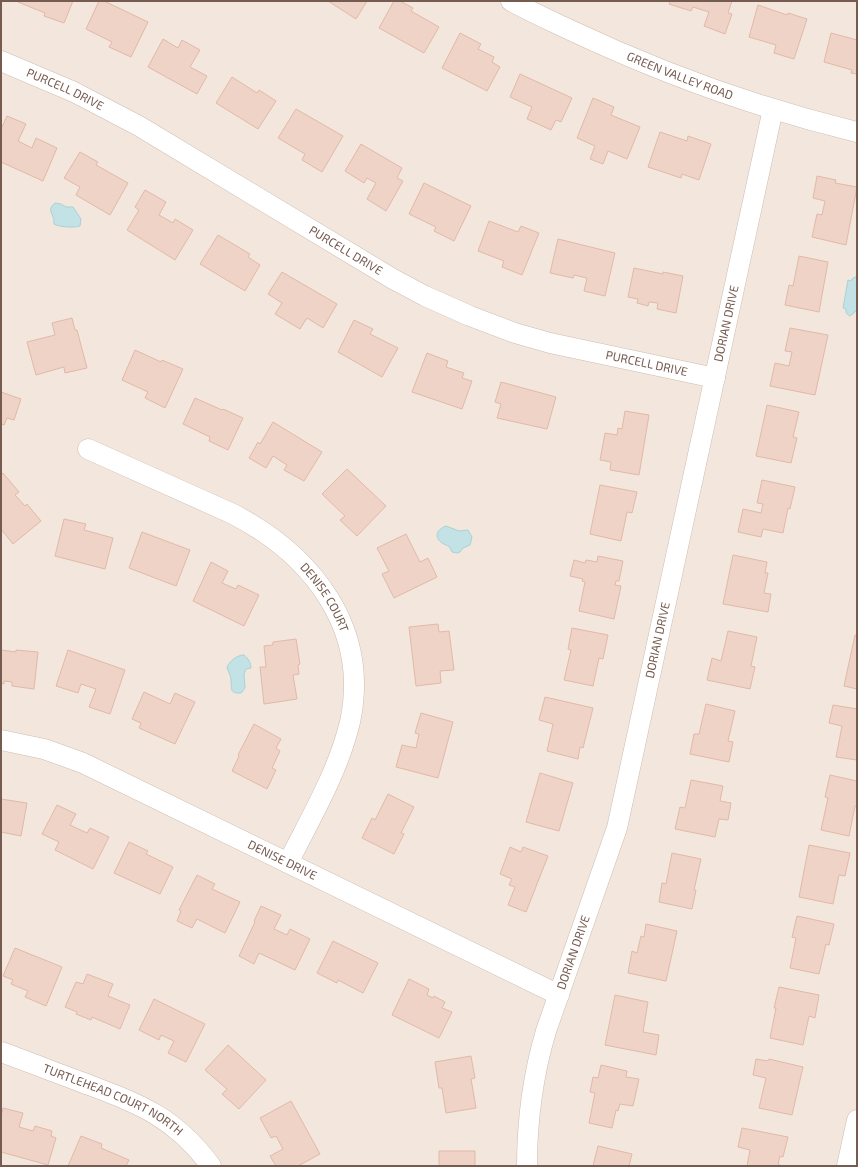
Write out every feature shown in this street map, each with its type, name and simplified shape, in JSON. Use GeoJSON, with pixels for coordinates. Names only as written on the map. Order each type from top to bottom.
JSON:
{"type":"FeatureCollection","features":[{"type":"Feature","properties":{"kind":"street","name":"GREEN VALLEY ROAD"},"geometry":{"type":"LineString","coordinates":[[510,1],[606,47],[685,80],[808,120],[857,132]]}},
{"type":"Feature","properties":{"kind":"street","name":"PURCELL DRIVE"},"geometry":{"type":"LineString","coordinates":[[1,61],[74,92],[139,126],[393,279],[425,296],[470,316],[515,333],[550,343],[715,378]]}},
{"type":"Feature","properties":{"kind":"street","name":"DORIAN DRIVE"},"geometry":{"type":"LineString","coordinates":[[527,1166],[530,1111],[534,1080],[546,1031],[617,828],[773,109]]}},
{"type":"Feature","properties":{"kind":"street","name":"DENISE COURT"},"geometry":{"type":"LineString","coordinates":[[88,449],[253,524],[295,556],[316,578],[331,601],[342,624],[350,649],[354,701],[343,747],[334,771],[288,863]]}},
{"type":"Feature","properties":{"kind":"street","name":"DENISE DRIVE"},"geometry":{"type":"LineString","coordinates":[[1,740],[44,749],[83,763],[559,995]]}},
{"type":"Feature","properties":{"kind":"street","name":"TURTLEHEAD COURT NORTH"},"geometry":{"type":"LineString","coordinates":[[1,1052],[134,1102],[157,1114],[188,1138],[211,1166]]}},
{"type":"Feature","properties":{"kind":"street"},"geometry":{"type":"LineString","coordinates":[[847,1166],[857,1120]]}},
{"type":"Feature","properties":{"kind":"shaded area"},"geometry":{"type":"Polygon","coordinates":[[[1,1],[857,1],[857,1166],[1,1166],[1,1]]]}},
{"type":"Feature","properties":{"kind":"water"},"geometry":{"type":"Polygon","coordinates":[[[55,203],[66,207],[73,207],[81,219],[80,226],[67,227],[54,224],[51,207],[55,203]]]}},
{"type":"Feature","properties":{"kind":"water"},"geometry":{"type":"Polygon","coordinates":[[[857,276],[857,311],[850,316],[846,313],[846,309],[843,308],[848,280],[851,281],[857,276]]]}},
{"type":"Feature","properties":{"kind":"water"},"geometry":{"type":"Polygon","coordinates":[[[446,526],[459,531],[468,530],[472,537],[470,545],[463,548],[460,552],[452,552],[449,546],[441,542],[437,537],[438,531],[446,526]]]}},
{"type":"Feature","properties":{"kind":"water"},"geometry":{"type":"Polygon","coordinates":[[[244,655],[249,661],[251,668],[246,669],[244,674],[245,688],[241,693],[235,693],[232,690],[231,678],[227,667],[234,659],[244,655]]]}},
{"type":"Feature","properties":{"kind":"building"},"geometry":{"type":"Polygon","coordinates":[[[18,1],[73,1],[64,23],[44,16],[45,13],[18,1]]]}},
{"type":"Feature","properties":{"kind":"building"},"geometry":{"type":"Polygon","coordinates":[[[99,1],[104,1],[148,22],[131,57],[109,47],[112,42],[86,29],[99,1]]]}},
{"type":"Feature","properties":{"kind":"building"},"geometry":{"type":"Polygon","coordinates":[[[328,1],[367,1],[356,19],[328,1]]]}},
{"type":"Feature","properties":{"kind":"building"},"geometry":{"type":"Polygon","coordinates":[[[394,1],[400,1],[413,8],[411,11],[439,27],[424,53],[379,28],[394,1]]]}},
{"type":"Feature","properties":{"kind":"building"},"geometry":{"type":"Polygon","coordinates":[[[670,1],[732,1],[728,13],[732,14],[725,34],[704,26],[709,12],[693,7],[691,11],[669,4],[670,1]]]}},
{"type":"Feature","properties":{"kind":"building"},"geometry":{"type":"Polygon","coordinates":[[[758,5],[787,15],[788,13],[807,19],[794,59],[774,53],[776,45],[749,37],[758,5]]]}},
{"type":"Feature","properties":{"kind":"building"},"geometry":{"type":"Polygon","coordinates":[[[460,33],[481,44],[478,49],[494,57],[492,62],[500,67],[487,91],[442,68],[460,33]]]}},
{"type":"Feature","properties":{"kind":"building"},"geometry":{"type":"Polygon","coordinates":[[[831,33],[857,40],[857,74],[851,73],[852,70],[824,62],[831,33]]]}},
{"type":"Feature","properties":{"kind":"building"},"geometry":{"type":"Polygon","coordinates":[[[163,39],[178,48],[182,40],[200,50],[190,67],[207,76],[197,94],[148,67],[163,39]]]}},
{"type":"Feature","properties":{"kind":"building"},"geometry":{"type":"Polygon","coordinates":[[[520,74],[572,98],[561,122],[556,120],[551,130],[527,119],[532,107],[510,97],[520,74]]]}},
{"type":"Feature","properties":{"kind":"building"},"geometry":{"type":"Polygon","coordinates":[[[232,77],[257,93],[259,90],[276,101],[258,129],[216,103],[232,77]]]}},
{"type":"Feature","properties":{"kind":"building"},"geometry":{"type":"Polygon","coordinates":[[[593,98],[614,107],[611,115],[640,127],[627,159],[608,151],[603,164],[590,159],[595,146],[577,138],[593,98]]]}},
{"type":"Feature","properties":{"kind":"building"},"geometry":{"type":"Polygon","coordinates":[[[296,109],[343,136],[322,172],[302,160],[305,154],[278,138],[296,109]]]}},
{"type":"Feature","properties":{"kind":"building"},"geometry":{"type":"Polygon","coordinates":[[[7,116],[26,124],[18,141],[32,148],[36,138],[57,148],[43,181],[1,162],[1,129],[7,116]]]}},
{"type":"Feature","properties":{"kind":"building"},"geometry":{"type":"Polygon","coordinates":[[[660,132],[687,141],[688,136],[711,144],[699,180],[682,174],[681,178],[648,167],[660,132]]]}},
{"type":"Feature","properties":{"kind":"building"},"geometry":{"type":"Polygon","coordinates":[[[361,144],[402,168],[397,178],[403,181],[386,211],[367,199],[376,183],[367,178],[364,183],[345,171],[361,144]]]}},
{"type":"Feature","properties":{"kind":"building"},"geometry":{"type":"Polygon","coordinates":[[[80,152],[98,162],[96,165],[128,183],[110,215],[76,195],[80,187],[64,178],[80,152]]]}},
{"type":"Feature","properties":{"kind":"building"},"geometry":{"type":"Polygon","coordinates":[[[817,176],[836,180],[835,183],[857,187],[846,245],[812,237],[817,214],[822,215],[825,201],[813,198],[817,176]]]}},
{"type":"Feature","properties":{"kind":"building"},"geometry":{"type":"Polygon","coordinates":[[[424,183],[471,206],[454,241],[434,231],[436,227],[409,214],[424,183]]]}},
{"type":"Feature","properties":{"kind":"building"},"geometry":{"type":"Polygon","coordinates":[[[145,190],[166,202],[159,215],[173,223],[175,219],[193,230],[175,260],[127,230],[139,210],[135,207],[145,190]]]}},
{"type":"Feature","properties":{"kind":"building"},"geometry":{"type":"Polygon","coordinates":[[[489,221],[518,232],[521,226],[539,233],[522,275],[502,267],[504,261],[478,251],[489,221]]]}},
{"type":"Feature","properties":{"kind":"building"},"geometry":{"type":"Polygon","coordinates":[[[218,235],[250,254],[248,257],[260,265],[245,291],[200,264],[218,235]]]}},
{"type":"Feature","properties":{"kind":"building"},"geometry":{"type":"Polygon","coordinates":[[[558,239],[615,253],[605,296],[584,291],[587,278],[574,275],[573,278],[550,273],[558,239]]]}},
{"type":"Feature","properties":{"kind":"building"},"geometry":{"type":"Polygon","coordinates":[[[799,256],[828,262],[819,312],[785,305],[789,285],[793,286],[799,256]]]}},
{"type":"Feature","properties":{"kind":"building"},"geometry":{"type":"Polygon","coordinates":[[[634,268],[663,274],[663,272],[683,276],[676,313],[657,309],[658,303],[649,302],[648,306],[637,303],[638,299],[628,297],[634,268]]]}},
{"type":"Feature","properties":{"kind":"building"},"geometry":{"type":"Polygon","coordinates":[[[282,272],[337,304],[323,328],[307,318],[300,329],[275,314],[282,303],[268,294],[282,272]]]}},
{"type":"Feature","properties":{"kind":"building"},"geometry":{"type":"Polygon","coordinates":[[[72,318],[75,330],[77,330],[87,368],[65,373],[64,367],[36,375],[27,342],[55,335],[52,323],[72,318]]]}},
{"type":"Feature","properties":{"kind":"building"},"geometry":{"type":"Polygon","coordinates":[[[354,320],[373,329],[370,334],[398,348],[382,377],[338,352],[354,320]]]}},
{"type":"Feature","properties":{"kind":"building"},"geometry":{"type":"Polygon","coordinates":[[[790,328],[828,335],[815,395],[770,386],[775,363],[789,366],[792,352],[785,351],[790,328]]]}},
{"type":"Feature","properties":{"kind":"building"},"geometry":{"type":"Polygon","coordinates":[[[135,350],[161,362],[162,360],[183,369],[165,408],[145,398],[148,392],[122,380],[135,350]]]}},
{"type":"Feature","properties":{"kind":"building"},"geometry":{"type":"Polygon","coordinates":[[[427,353],[448,361],[446,367],[464,373],[462,378],[472,381],[462,409],[412,392],[427,353]]]}},
{"type":"Feature","properties":{"kind":"building"},"geometry":{"type":"Polygon","coordinates":[[[501,382],[556,397],[547,429],[497,418],[501,404],[495,402],[501,382]]]}},
{"type":"Feature","properties":{"kind":"building"},"geometry":{"type":"Polygon","coordinates":[[[1,392],[21,399],[14,420],[7,418],[4,425],[1,424],[1,392]]]}},
{"type":"Feature","properties":{"kind":"building"},"geometry":{"type":"Polygon","coordinates":[[[195,398],[243,418],[228,450],[209,441],[210,437],[183,424],[195,398]]]}},
{"type":"Feature","properties":{"kind":"building"},"geometry":{"type":"Polygon","coordinates":[[[767,405],[799,412],[793,437],[797,438],[791,463],[756,456],[767,405]]]}},
{"type":"Feature","properties":{"kind":"building"},"geometry":{"type":"Polygon","coordinates":[[[625,411],[649,415],[639,475],[610,470],[611,462],[600,460],[605,433],[617,435],[618,428],[622,429],[625,411]]]}},
{"type":"Feature","properties":{"kind":"building"},"geometry":{"type":"Polygon","coordinates":[[[273,422],[322,452],[304,481],[284,470],[287,465],[273,456],[266,468],[249,458],[258,442],[260,444],[273,422]]]}},
{"type":"Feature","properties":{"kind":"building"},"geometry":{"type":"Polygon","coordinates":[[[347,469],[386,506],[357,536],[340,520],[345,516],[322,494],[347,469]]]}},
{"type":"Feature","properties":{"kind":"building"},"geometry":{"type":"Polygon","coordinates":[[[3,473],[19,492],[15,495],[25,506],[27,504],[41,521],[13,544],[1,529],[1,475],[3,473]]]}},
{"type":"Feature","properties":{"kind":"building"},"geometry":{"type":"Polygon","coordinates":[[[762,480],[795,487],[790,509],[788,508],[783,533],[763,529],[761,537],[738,532],[743,509],[761,513],[763,504],[757,503],[762,480]]]}},
{"type":"Feature","properties":{"kind":"building"},"geometry":{"type":"Polygon","coordinates":[[[600,485],[637,492],[632,513],[627,512],[621,541],[590,534],[600,485]]]}},
{"type":"Feature","properties":{"kind":"building"},"geometry":{"type":"Polygon","coordinates":[[[64,519],[86,524],[84,530],[113,538],[105,569],[55,556],[64,519]]]}},
{"type":"Feature","properties":{"kind":"building"},"geometry":{"type":"Polygon","coordinates":[[[142,532],[190,550],[176,586],[129,568],[142,532]]]}},
{"type":"Feature","properties":{"kind":"building"},"geometry":{"type":"Polygon","coordinates":[[[406,534],[420,562],[428,558],[437,577],[394,598],[382,574],[389,571],[377,548],[406,534]]]}},
{"type":"Feature","properties":{"kind":"building"},"geometry":{"type":"Polygon","coordinates":[[[733,555],[767,562],[765,573],[768,573],[764,593],[771,594],[768,612],[723,604],[733,555]]]}},
{"type":"Feature","properties":{"kind":"building"},"geometry":{"type":"Polygon","coordinates":[[[598,556],[623,561],[619,581],[616,581],[615,585],[621,586],[614,619],[579,611],[585,582],[582,581],[583,579],[570,576],[574,560],[585,563],[586,560],[597,562],[598,556]]]}},
{"type":"Feature","properties":{"kind":"building"},"geometry":{"type":"Polygon","coordinates":[[[211,562],[228,571],[222,583],[236,589],[238,585],[259,595],[244,626],[193,601],[211,562]]]}},
{"type":"Feature","properties":{"kind":"building"},"geometry":{"type":"Polygon","coordinates":[[[438,624],[439,632],[449,631],[454,670],[440,671],[441,683],[416,686],[409,627],[438,624]]]}},
{"type":"Feature","properties":{"kind":"building"},"geometry":{"type":"Polygon","coordinates":[[[572,628],[608,635],[603,659],[599,658],[593,686],[564,680],[571,650],[568,649],[572,628]]]}},
{"type":"Feature","properties":{"kind":"building"},"geometry":{"type":"Polygon","coordinates":[[[728,631],[757,637],[751,666],[755,667],[750,689],[707,680],[712,658],[721,661],[728,631]]]}},
{"type":"Feature","properties":{"kind":"building"},"geometry":{"type":"Polygon","coordinates":[[[855,635],[857,635],[857,689],[844,686],[855,635]]]}},
{"type":"Feature","properties":{"kind":"building"},"geometry":{"type":"Polygon","coordinates":[[[296,639],[300,664],[298,665],[299,674],[293,675],[297,699],[264,704],[260,667],[266,667],[264,646],[273,645],[273,642],[296,639]]]}},
{"type":"Feature","properties":{"kind":"building"},"geometry":{"type":"Polygon","coordinates":[[[1,650],[38,652],[34,689],[12,686],[12,682],[4,681],[4,684],[1,683],[1,650]]]}},
{"type":"Feature","properties":{"kind":"building"},"geometry":{"type":"Polygon","coordinates":[[[68,650],[125,670],[110,714],[89,707],[96,689],[81,684],[78,693],[56,686],[68,650]]]}},
{"type":"Feature","properties":{"kind":"building"},"geometry":{"type":"Polygon","coordinates":[[[144,692],[170,704],[175,693],[195,702],[175,744],[139,728],[141,723],[132,719],[144,692]]]}},
{"type":"Feature","properties":{"kind":"building"},"geometry":{"type":"Polygon","coordinates":[[[545,697],[593,708],[583,748],[580,747],[578,759],[547,751],[553,724],[539,720],[545,697]]]}},
{"type":"Feature","properties":{"kind":"building"},"geometry":{"type":"Polygon","coordinates":[[[706,704],[735,711],[728,741],[733,742],[729,762],[690,754],[694,734],[699,734],[706,704]]]}},
{"type":"Feature","properties":{"kind":"building"},"geometry":{"type":"Polygon","coordinates":[[[833,705],[857,709],[857,760],[836,757],[842,726],[829,723],[833,705]]]}},
{"type":"Feature","properties":{"kind":"building"},"geometry":{"type":"Polygon","coordinates":[[[421,713],[453,722],[438,778],[396,767],[402,745],[416,748],[419,734],[415,733],[421,713]]]}},
{"type":"Feature","properties":{"kind":"building"},"geometry":{"type":"Polygon","coordinates":[[[254,724],[281,739],[276,748],[280,751],[272,768],[276,770],[267,789],[232,771],[239,756],[238,755],[254,724]]]}},
{"type":"Feature","properties":{"kind":"building"},"geometry":{"type":"Polygon","coordinates":[[[540,773],[573,783],[559,831],[526,822],[540,773]]]}},
{"type":"Feature","properties":{"kind":"building"},"geometry":{"type":"Polygon","coordinates":[[[830,775],[857,781],[857,806],[855,806],[849,836],[821,830],[828,798],[825,797],[830,775]]]}},
{"type":"Feature","properties":{"kind":"building"},"geometry":{"type":"Polygon","coordinates":[[[691,780],[723,786],[720,801],[731,803],[728,820],[719,819],[715,837],[675,829],[680,807],[685,808],[691,780]]]}},
{"type":"Feature","properties":{"kind":"building"},"geometry":{"type":"Polygon","coordinates":[[[388,794],[414,807],[401,833],[404,834],[394,854],[362,838],[372,818],[375,820],[388,794]]]}},
{"type":"Feature","properties":{"kind":"building"},"geometry":{"type":"Polygon","coordinates":[[[1,799],[27,803],[21,836],[1,832],[1,799]]]}},
{"type":"Feature","properties":{"kind":"building"},"geometry":{"type":"Polygon","coordinates":[[[57,805],[76,814],[70,825],[87,833],[90,828],[109,837],[93,869],[55,850],[59,842],[42,834],[57,805]]]}},
{"type":"Feature","properties":{"kind":"building"},"geometry":{"type":"Polygon","coordinates":[[[129,842],[148,851],[146,854],[173,867],[160,894],[114,873],[129,842]]]}},
{"type":"Feature","properties":{"kind":"building"},"geometry":{"type":"Polygon","coordinates":[[[809,845],[850,853],[845,876],[839,875],[833,904],[799,897],[809,845]]]}},
{"type":"Feature","properties":{"kind":"building"},"geometry":{"type":"Polygon","coordinates":[[[510,847],[521,852],[523,847],[548,856],[526,912],[508,905],[515,887],[509,885],[512,879],[500,874],[510,847]]]}},
{"type":"Feature","properties":{"kind":"building"},"geometry":{"type":"Polygon","coordinates":[[[672,853],[701,859],[694,890],[696,890],[692,909],[659,902],[662,883],[666,884],[672,853]]]}},
{"type":"Feature","properties":{"kind":"building"},"geometry":{"type":"Polygon","coordinates":[[[197,875],[215,884],[212,889],[240,902],[225,933],[197,919],[192,928],[177,921],[181,911],[179,910],[197,875]]]}},
{"type":"Feature","properties":{"kind":"building"},"geometry":{"type":"Polygon","coordinates":[[[261,906],[281,915],[274,929],[287,935],[290,929],[310,939],[295,970],[259,953],[254,964],[239,956],[261,906]]]}},
{"type":"Feature","properties":{"kind":"building"},"geometry":{"type":"Polygon","coordinates":[[[797,916],[834,924],[829,945],[826,944],[819,974],[790,968],[796,938],[792,937],[797,916]]]}},
{"type":"Feature","properties":{"kind":"building"},"geometry":{"type":"Polygon","coordinates":[[[646,924],[677,931],[666,981],[628,973],[632,951],[637,953],[641,936],[644,937],[646,924]]]}},
{"type":"Feature","properties":{"kind":"building"},"geometry":{"type":"Polygon","coordinates":[[[333,941],[378,963],[363,993],[338,980],[337,983],[317,973],[333,941]]]}},
{"type":"Feature","properties":{"kind":"building"},"geometry":{"type":"Polygon","coordinates":[[[15,948],[62,967],[46,1006],[25,997],[28,991],[11,984],[13,980],[3,976],[15,948]]]}},
{"type":"Feature","properties":{"kind":"building"},"geometry":{"type":"Polygon","coordinates":[[[87,974],[113,984],[108,996],[130,1005],[120,1029],[92,1017],[91,1020],[76,1014],[77,1012],[65,1007],[76,982],[83,984],[87,974]]]}},
{"type":"Feature","properties":{"kind":"building"},"geometry":{"type":"Polygon","coordinates":[[[409,979],[429,989],[427,995],[433,998],[434,996],[445,1002],[442,1008],[452,1012],[439,1038],[392,1015],[409,979]]]}},
{"type":"Feature","properties":{"kind":"building"},"geometry":{"type":"Polygon","coordinates":[[[779,987],[819,995],[815,1018],[809,1016],[803,1045],[770,1038],[776,1008],[774,1008],[779,987]]]}},
{"type":"Feature","properties":{"kind":"building"},"geometry":{"type":"Polygon","coordinates":[[[615,995],[648,1002],[643,1032],[659,1035],[656,1055],[605,1045],[615,995]]]}},
{"type":"Feature","properties":{"kind":"building"},"geometry":{"type":"Polygon","coordinates":[[[154,999],[205,1024],[186,1062],[168,1053],[174,1041],[161,1035],[159,1040],[139,1030],[154,999]]]}},
{"type":"Feature","properties":{"kind":"building"},"geometry":{"type":"Polygon","coordinates":[[[228,1045],[266,1080],[239,1109],[222,1094],[227,1089],[205,1070],[228,1045]]]}},
{"type":"Feature","properties":{"kind":"building"},"geometry":{"type":"Polygon","coordinates":[[[471,1056],[475,1078],[471,1079],[476,1108],[446,1113],[442,1088],[439,1088],[435,1062],[471,1056]]]}},
{"type":"Feature","properties":{"kind":"building"},"geometry":{"type":"Polygon","coordinates":[[[756,1059],[768,1061],[769,1059],[803,1067],[792,1115],[759,1108],[766,1078],[753,1075],[756,1059]]]}},
{"type":"Feature","properties":{"kind":"building"},"geometry":{"type":"Polygon","coordinates":[[[601,1065],[627,1071],[626,1077],[639,1079],[633,1106],[620,1104],[618,1111],[616,1110],[612,1128],[589,1123],[595,1093],[590,1092],[593,1077],[598,1078],[601,1065]]]}},
{"type":"Feature","properties":{"kind":"building"},"geometry":{"type":"Polygon","coordinates":[[[291,1101],[320,1154],[298,1166],[276,1166],[270,1156],[283,1149],[276,1136],[271,1138],[260,1118],[291,1101]]]}},
{"type":"Feature","properties":{"kind":"building"},"geometry":{"type":"Polygon","coordinates":[[[3,1108],[23,1113],[19,1127],[33,1131],[35,1126],[52,1131],[51,1136],[56,1138],[48,1165],[1,1152],[1,1116],[3,1108]]]}},
{"type":"Feature","properties":{"kind":"building"},"geometry":{"type":"Polygon","coordinates":[[[742,1128],[788,1137],[783,1157],[780,1156],[778,1164],[782,1166],[747,1166],[750,1150],[738,1147],[742,1128]]]}},
{"type":"Feature","properties":{"kind":"building"},"geometry":{"type":"Polygon","coordinates":[[[81,1136],[102,1144],[101,1148],[129,1160],[126,1166],[68,1166],[81,1136]]]}},
{"type":"Feature","properties":{"kind":"building"},"geometry":{"type":"Polygon","coordinates":[[[598,1146],[632,1154],[629,1166],[593,1166],[598,1146]]]}},
{"type":"Feature","properties":{"kind":"building"},"geometry":{"type":"Polygon","coordinates":[[[439,1151],[475,1151],[475,1166],[439,1166],[439,1151]]]}}]}
